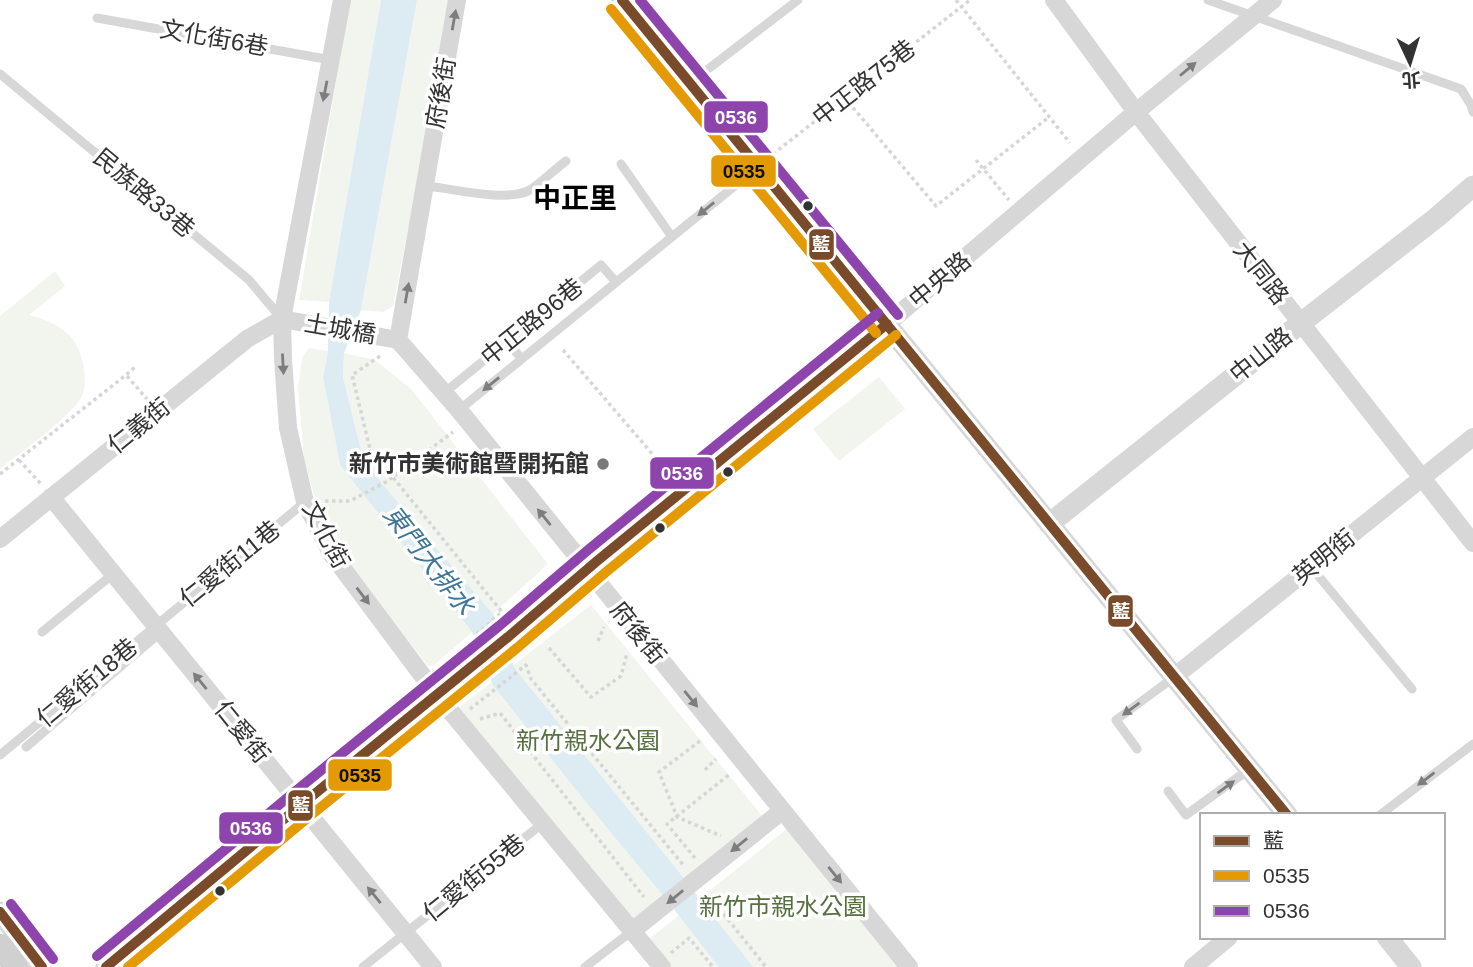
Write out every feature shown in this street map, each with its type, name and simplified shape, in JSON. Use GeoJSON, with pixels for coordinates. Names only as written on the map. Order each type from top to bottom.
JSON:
{"type":"FeatureCollection","features":[{"type":"Feature","properties":{"kind":"main road"},"geometry":{"type":"LineString","coordinates":[[0,946],[16,967]]}},
{"type":"Feature","properties":{"kind":"street","name":"文化街"},"geometry":{"type":"LineString","coordinates":[[342,0],[282,319],[288,428],[305,502],[331,553],[438,695],[632,931],[663,963]]}},
{"type":"Feature","properties":{"kind":"street","name":"府後街"},"geometry":{"type":"LineString","coordinates":[[457,0],[398,340],[459,410],[909,967]]}},
{"type":"Feature","properties":{"kind":"street"},"geometry":{"type":"LineString","coordinates":[[622,0],[1285,813]]}},
{"type":"Feature","properties":{"kind":"street","name":"大同路"},"geometry":{"type":"LineString","coordinates":[[1054,0],[1136,113],[1473,544]]}},
{"type":"Feature","properties":{"kind":"street","name":"中央路"},"geometry":{"type":"LineString","coordinates":[[438,695],[887,324],[1272,0]]}},
{"type":"Feature","properties":{"kind":"street","name":"中山路"},"geometry":{"type":"LineString","coordinates":[[1049,524],[1473,186]]}},
{"type":"Feature","properties":{"kind":"street","name":"土城橋"},"geometry":{"type":"LineString","coordinates":[[282,319],[398,340]]}},
{"type":"Feature","properties":{"kind":"street","name":"仁義街"},"geometry":{"type":"LineString","coordinates":[[0,539],[247,339],[282,319]]}},
{"type":"Feature","properties":{"kind":"street","name":"英明街"},"geometry":{"type":"LineString","coordinates":[[1174,677],[1473,437]]}},
{"type":"Feature","properties":{"kind":"street","name":"仁愛街"},"geometry":{"type":"LineString","coordinates":[[51,497],[433,967]]}},
{"type":"Feature","properties":{"kind":"street"},"geometry":{"type":"LineString","coordinates":[[106,967],[438,695]]}},
{"type":"Feature","properties":{"kind":"street"},"geometry":{"type":"LineString","coordinates":[[632,931],[782,810]]}},
{"type":"Feature","properties":{"kind":"street"},"geometry":{"type":"LineString","coordinates":[[0,912],[43,967]]}},
{"type":"Feature","properties":{"kind":"street"},"geometry":{"type":"LineString","coordinates":[[1193,967],[1227,939]]}},
{"type":"Feature","properties":{"kind":"street"},"geometry":{"type":"LineString","coordinates":[[1389,939],[1411,967]]}},
{"type":"Feature","properties":{"kind":"lane"},"geometry":{"type":"LineString","coordinates":[[690,83],[798,0]]}},
{"type":"Feature","properties":{"kind":"lane"},"geometry":{"type":"LineString","coordinates":[[1208,0],[1461,89],[1473,112]]}},
{"type":"Feature","properties":{"kind":"lane","name":"文化街6巷"},"geometry":{"type":"LineString","coordinates":[[97,18],[331,60]]}},
{"type":"Feature","properties":{"kind":"lane","name":"民族路33巷"},"geometry":{"type":"LineString","coordinates":[[0,74],[249,280],[282,319]]}},
{"type":"Feature","properties":{"kind":"lane"},"geometry":{"type":"LineString","coordinates":[[425,186],[510,195],[528,191],[566,160]]}},
{"type":"Feature","properties":{"kind":"lane"},"geometry":{"type":"LineString","coordinates":[[621,164],[672,237]]}},
{"type":"Feature","properties":{"kind":"lane","name":"中正路96巷"},"geometry":{"type":"LineString","coordinates":[[459,410],[759,166]]}},
{"type":"Feature","properties":{"kind":"lane","name":"中正路96巷"},"geometry":{"type":"LineString","coordinates":[[444,393],[601,265],[616,282]]}},
{"type":"Feature","properties":{"kind":"lane"},"geometry":{"type":"LineString","coordinates":[[507,342],[522,359]]}},
{"type":"Feature","properties":{"kind":"lane","name":"仁愛街11巷"},"geometry":{"type":"LineString","coordinates":[[0,755],[23,743],[305,502]]}},
{"type":"Feature","properties":{"kind":"lane"},"geometry":{"type":"LineString","coordinates":[[1311,567],[1412,689]]}},
{"type":"Feature","properties":{"kind":"lane"},"geometry":{"type":"LineString","coordinates":[[42,632],[113,574]]}},
{"type":"Feature","properties":{"kind":"lane"},"geometry":{"type":"LineString","coordinates":[[1137,749],[1116,720],[1174,677]]}},
{"type":"Feature","properties":{"kind":"lane"},"geometry":{"type":"LineString","coordinates":[[1383,813],[1473,744]]}},
{"type":"Feature","properties":{"kind":"lane"},"geometry":{"type":"LineString","coordinates":[[1168,791],[1186,815],[1250,769]]}},
{"type":"Feature","properties":{"kind":"lane","name":"仁愛街55巷"},"geometry":{"type":"LineString","coordinates":[[363,967],[543,823]]}},
{"type":"Feature","properties":{"kind":"lane"},"geometry":{"type":"LineString","coordinates":[[585,967],[632,931]]}},
{"type":"Feature","properties":{"kind":"path"},"geometry":{"type":"LineString","coordinates":[[956,0],[1082,158]]}},
{"type":"Feature","properties":{"kind":"path","name":"中正路75巷"},"geometry":{"type":"LineString","coordinates":[[759,166],[970,0]]}},
{"type":"Feature","properties":{"kind":"path"},"geometry":{"type":"LineString","coordinates":[[844,97],[936,206],[1049,117]]}},
{"type":"Feature","properties":{"kind":"path"},"geometry":{"type":"LineString","coordinates":[[976,160],[1019,212]]}},
{"type":"Feature","properties":{"kind":"path"},"geometry":{"type":"LineString","coordinates":[[563,351],[667,471]]}},
{"type":"Feature","properties":{"kind":"path"},"geometry":{"type":"LineString","coordinates":[[380,356],[352,375],[370,449],[502,612],[471,639]]}},
{"type":"Feature","properties":{"kind":"path"},"geometry":{"type":"LineString","coordinates":[[0,474],[135,367]]}},
{"type":"Feature","properties":{"kind":"path"},"geometry":{"type":"LineString","coordinates":[[126,375],[158,411]]}},
{"type":"Feature","properties":{"kind":"path"},"geometry":{"type":"LineString","coordinates":[[305,502],[350,501],[386,482],[453,432]]}},
{"type":"Feature","properties":{"kind":"path"},"geometry":{"type":"LineString","coordinates":[[19,460],[51,497]]}},
{"type":"Feature","properties":{"kind":"path"},"geometry":{"type":"LineString","coordinates":[[598,641],[604,626]]}},
{"type":"Feature","properties":{"kind":"path"},"geometry":{"type":"LineString","coordinates":[[549,648],[591,697],[621,676],[627,653]]}},
{"type":"Feature","properties":{"kind":"path"},"geometry":{"type":"LineString","coordinates":[[466,713],[526,665],[531,679],[684,866]]}},
{"type":"Feature","properties":{"kind":"path"},"geometry":{"type":"LineString","coordinates":[[471,722],[500,713],[644,897]]}},
{"type":"Feature","properties":{"kind":"path"},"geometry":{"type":"LineString","coordinates":[[701,741],[659,772],[677,817],[722,836]]}},
{"type":"Feature","properties":{"kind":"path"},"geometry":{"type":"LineString","coordinates":[[705,770],[716,759]]}},
{"type":"Feature","properties":{"kind":"path"},"geometry":{"type":"LineString","coordinates":[[730,774],[667,824],[700,878],[766,967]]}},
{"type":"Feature","properties":{"kind":"path"},"geometry":{"type":"LineString","coordinates":[[663,963],[689,938],[713,967]]}},
{"type":"Feature","properties":{"kind":"green space"},"geometry":{"type":"Polygon","coordinates":[[[350,0],[381,0],[329,302],[299,300],[350,0]]]}},
{"type":"Feature","properties":{"kind":"green space"},"geometry":{"type":"Polygon","coordinates":[[[417,0],[453,0],[393,306],[383,312],[361,310],[417,0]]]}},
{"type":"Feature","properties":{"kind":"green space"},"geometry":{"type":"Polygon","coordinates":[[[55,271],[65,286],[29,315],[61,328],[78,347],[85,379],[83,393],[59,422],[0,469],[0,316],[55,271]]]}},
{"type":"Feature","properties":{"kind":"green space"},"geometry":{"type":"Polygon","coordinates":[[[309,348],[328,351],[323,377],[340,465],[472,632],[433,666],[428,666],[341,555],[316,502],[304,459],[298,388],[302,358],[309,348]]]}},
{"type":"Feature","properties":{"kind":"green space"},"geometry":{"type":"Polygon","coordinates":[[[344,353],[375,360],[411,389],[548,564],[493,614],[363,458],[343,377],[344,353]]]}},
{"type":"Feature","properties":{"kind":"green space"},"geometry":{"type":"Polygon","coordinates":[[[879,377],[905,409],[839,461],[813,429],[879,377]]]}},
{"type":"Feature","properties":{"kind":"green space","name":"新竹親水公園"},"geometry":{"type":"Polygon","coordinates":[[[591,605],[762,816],[630,929],[452,713],[591,605]]]}},
{"type":"Feature","properties":{"kind":"green space","name":"新竹市親水公園"},"geometry":{"type":"Polygon","coordinates":[[[793,824],[909,967],[662,967],[643,944],[793,824]]]}},
{"type":"Feature","properties":{"kind":"water","name":"東門大排水"},"geometry":{"type":"Polygon","coordinates":[[[381,0],[417,0],[361,310],[344,353],[343,377],[363,458],[493,614],[515,669],[753,967],[719,967],[493,685],[472,632],[340,465],[323,377],[328,351],[329,302],[381,0]]]}},
{"type":"Feature","properties":{"kind":"transit line","name":"藍"},"geometry":{"type":"LineString","coordinates":[[622,0],[1285,813]]}},
{"type":"Feature","properties":{"kind":"transit line","name":"0536"},"geometry":{"type":"LineString","coordinates":[[640,0],[898,315]]}},
{"type":"Feature","properties":{"kind":"transit line","name":"0535"},"geometry":{"type":"LineString","coordinates":[[611,9],[876,333]]}},
{"type":"Feature","properties":{"kind":"transit line","name":"0536"},"geometry":{"type":"LineString","coordinates":[[97,956],[878,313]]}},
{"type":"Feature","properties":{"kind":"transit line","name":"藍"},"geometry":{"type":"LineString","coordinates":[[106,967],[887,324]]}},
{"type":"Feature","properties":{"kind":"transit line","name":"0535"},"geometry":{"type":"LineString","coordinates":[[128,967],[896,335]]}},
{"type":"Feature","properties":{"kind":"transit line","name":"0536"},"geometry":{"type":"LineString","coordinates":[[11,904],[53,959]]}},
{"type":"Feature","properties":{"kind":"transit line","name":"藍"},"geometry":{"type":"LineString","coordinates":[[0,912],[42,967]]}},
{"type":"Feature","properties":{"kind":"place","name":"新竹市美術館暨開拓館"},"geometry":{"type":"Point","coordinates":[603,464]}},
{"type":"Feature","properties":{"kind":"district","name":"中正里"},"geometry":{"type":"Point","coordinates":[575,198]}}]}
